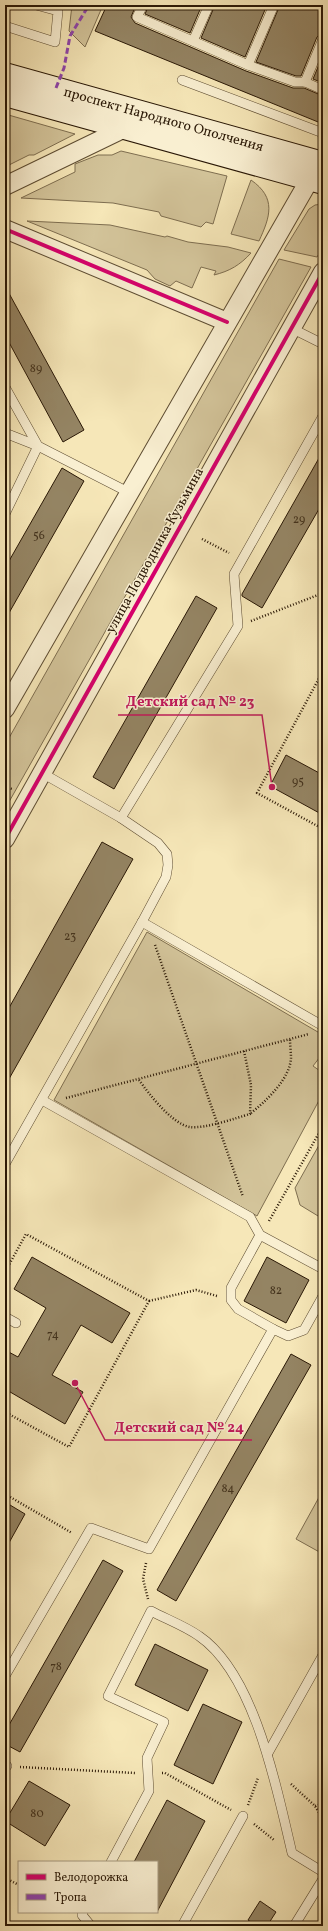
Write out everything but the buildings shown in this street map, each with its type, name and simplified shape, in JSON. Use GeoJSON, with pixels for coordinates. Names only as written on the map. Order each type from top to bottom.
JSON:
{"type":"FeatureCollection","features":[{"type":"Feature","properties":{"kind":"main road","name":"проспект Народного Ополчения"},"geometry":{"type":"LineString","coordinates":[[5,74],[320,172]]}},
{"type":"Feature","properties":{"kind":"main road","name":"проспект Народного Ополчения"},"geometry":{"type":"LineString","coordinates":[[5,95],[125,128],[320,172]]}},
{"type":"Feature","properties":{"kind":"street"},"geometry":{"type":"LineString","coordinates":[[5,186],[125,128]]}},
{"type":"Feature","properties":{"kind":"street"},"geometry":{"type":"LineString","coordinates":[[5,709],[128,492],[227,322],[320,172]]}},
{"type":"Feature","properties":{"kind":"street"},"geometry":{"type":"LineString","coordinates":[[5,228],[227,322]]}},
{"type":"Feature","properties":{"kind":"street","name":"улица Подводника Кузьмина"},"geometry":{"type":"LineString","coordinates":[[5,839],[323,272]]}},
{"type":"Feature","properties":{"kind":"lane"},"geometry":{"type":"LineString","coordinates":[[5,26],[55,42],[58,11],[36,5]]}},
{"type":"Feature","properties":{"kind":"lane"},"geometry":{"type":"LineString","coordinates":[[142,5],[137,17],[248,65],[295,82],[305,82],[323,90]]}},
{"type":"Feature","properties":{"kind":"lane"},"geometry":{"type":"LineString","coordinates":[[193,41],[208,5]]}},
{"type":"Feature","properties":{"kind":"lane"},"geometry":{"type":"LineString","coordinates":[[248,65],[274,5]]}},
{"type":"Feature","properties":{"kind":"lane"},"geometry":{"type":"LineString","coordinates":[[305,82],[323,39]]}},
{"type":"Feature","properties":{"kind":"lane"},"geometry":{"type":"LineString","coordinates":[[182,80],[323,133]]}},
{"type":"Feature","properties":{"kind":"lane"},"geometry":{"type":"LineString","coordinates":[[291,328],[323,344]]}},
{"type":"Feature","properties":{"kind":"lane"},"geometry":{"type":"LineString","coordinates":[[5,387],[38,446]]}},
{"type":"Feature","properties":{"kind":"lane"},"geometry":{"type":"LineString","coordinates":[[122,818],[238,626],[234,574],[323,416]]}},
{"type":"Feature","properties":{"kind":"lane"},"geometry":{"type":"LineString","coordinates":[[5,433],[38,446],[128,492]]}},
{"type":"Feature","properties":{"kind":"lane"},"geometry":{"type":"LineString","coordinates":[[5,514],[38,446]]}},
{"type":"Feature","properties":{"kind":"lane"},"geometry":{"type":"LineString","coordinates":[[5,1164],[44,1101],[145,924],[166,877],[168,865],[167,854],[158,843],[122,818],[42,773]]}},
{"type":"Feature","properties":{"kind":"lane"},"geometry":{"type":"LineString","coordinates":[[145,924],[320,1029]]}},
{"type":"Feature","properties":{"kind":"lane"},"geometry":{"type":"LineString","coordinates":[[44,1101],[250,1217],[260,1235],[323,1269]]}},
{"type":"Feature","properties":{"kind":"lane"},"geometry":{"type":"LineString","coordinates":[[260,1235],[231,1288],[231,1300],[238,1309],[288,1336],[304,1330],[323,1296]]}},
{"type":"Feature","properties":{"kind":"lane"},"geometry":{"type":"LineString","coordinates":[[5,1317],[16,1323]]}},
{"type":"Feature","properties":{"kind":"lane"},"geometry":{"type":"LineString","coordinates":[[5,1676],[91,1528],[149,1549],[273,1329]]}},
{"type":"Feature","properties":{"kind":"lane"},"geometry":{"type":"LineString","coordinates":[[111,1861],[149,1791],[147,1758],[164,1722],[108,1696],[150,1611],[200,1636],[222,1657],[241,1688],[268,1753],[292,1853],[323,1872]]}},
{"type":"Feature","properties":{"kind":"lane"},"geometry":{"type":"LineString","coordinates":[[268,1753],[323,1655]]}},
{"type":"Feature","properties":{"kind":"lane"},"geometry":{"type":"LineString","coordinates":[[182,1926],[243,1816]]}},
{"type":"Feature","properties":{"kind":"lane"},"geometry":{"type":"LineString","coordinates":[[294,1926],[323,1879]]}},
{"type":"Feature","properties":{"kind":"lane"},"geometry":{"type":"LineString","coordinates":[[83,1913],[82,1915],[91,1926]]}},
{"type":"Feature","properties":{"kind":"path"},"geometry":{"type":"LineString","coordinates":[[202,538],[242,560]]}},
{"type":"Feature","properties":{"kind":"path"},"geometry":{"type":"LineString","coordinates":[[238,626],[323,592]]}},
{"type":"Feature","properties":{"kind":"path"},"geometry":{"type":"LineString","coordinates":[[323,672],[257,793],[323,829]]}},
{"type":"Feature","properties":{"kind":"path"},"geometry":{"type":"LineString","coordinates":[[145,924],[250,1217]]}},
{"type":"Feature","properties":{"kind":"path"},"geometry":{"type":"LineString","coordinates":[[44,1101],[139,1080],[290,1039],[320,1029]]}},
{"type":"Feature","properties":{"kind":"path"},"geometry":{"type":"LineString","coordinates":[[139,1080],[151,1097],[170,1115],[190,1127],[217,1123],[250,1114],[267,1100],[282,1081],[291,1060],[290,1039]]}},
{"type":"Feature","properties":{"kind":"path"},"geometry":{"type":"LineString","coordinates":[[244,1051],[250,1085],[250,1114]]}},
{"type":"Feature","properties":{"kind":"path"},"geometry":{"type":"LineString","coordinates":[[266,1225],[323,1126]]}},
{"type":"Feature","properties":{"kind":"path"},"geometry":{"type":"LineString","coordinates":[[5,1272],[26,1234],[149,1301],[196,1290],[231,1300]]}},
{"type":"Feature","properties":{"kind":"path"},"geometry":{"type":"LineString","coordinates":[[5,1412],[69,1447],[149,1301]]}},
{"type":"Feature","properties":{"kind":"path"},"geometry":{"type":"LineString","coordinates":[[5,1494],[84,1540]]}},
{"type":"Feature","properties":{"kind":"path"},"geometry":{"type":"LineString","coordinates":[[149,1549],[143,1579],[150,1611]]}},
{"type":"Feature","properties":{"kind":"path"},"geometry":{"type":"LineString","coordinates":[[243,1816],[268,1753]]}},
{"type":"Feature","properties":{"kind":"path"},"geometry":{"type":"LineString","coordinates":[[6,1765],[147,1774],[164,1773],[243,1816],[292,1853]]}},
{"type":"Feature","properties":{"kind":"path"},"geometry":{"type":"LineString","coordinates":[[286,1779],[315,1806],[323,1819]]}},
{"type":"Feature","properties":{"kind":"path"},"geometry":{"type":"LineString","coordinates":[[315,1806],[323,1804]]}},
{"type":"Feature","properties":{"kind":"path"},"geometry":{"type":"LineString","coordinates":[[5,1878],[18,1884]]}},
{"type":"Feature","properties":{"kind":"shaded area"},"geometry":{"type":"Polygon","coordinates":[[[72,5],[103,5],[85,47],[69,31],[72,5]]]}},
{"type":"Feature","properties":{"kind":"shaded area"},"geometry":{"type":"Polygon","coordinates":[[[5,114],[75,134],[34,155],[29,155],[5,167],[5,114]]]}},
{"type":"Feature","properties":{"kind":"shaded area"},"geometry":{"type":"Polygon","coordinates":[[[121,151],[227,176],[213,224],[206,222],[201,227],[161,216],[159,212],[113,203],[21,198],[75,172],[75,164],[98,155],[112,155],[121,151]]]}},
{"type":"Feature","properties":{"kind":"shaded area"},"geometry":{"type":"Polygon","coordinates":[[[251,180],[265,194],[269,208],[266,224],[259,241],[231,234],[251,180]]]}},
{"type":"Feature","properties":{"kind":"shaded area"},"geometry":{"type":"Polygon","coordinates":[[[323,204],[323,247],[317,257],[284,250],[309,209],[315,205],[323,204]]]}},
{"type":"Feature","properties":{"kind":"shaded area"},"geometry":{"type":"Polygon","coordinates":[[[27,221],[110,225],[165,237],[167,236],[188,242],[228,247],[251,253],[234,267],[214,275],[216,271],[201,267],[192,288],[176,281],[170,286],[155,279],[147,270],[27,221]]]}},
{"type":"Feature","properties":{"kind":"shaded area"},"geometry":{"type":"Polygon","coordinates":[[[279,259],[311,267],[5,809],[5,745],[279,259]]]}},
{"type":"Feature","properties":{"kind":"shaded area"},"geometry":{"type":"Polygon","coordinates":[[[147,932],[323,1035],[323,1053],[313,1066],[323,1073],[323,1093],[257,1216],[54,1100],[147,932]]]}},
{"type":"Feature","properties":{"kind":"shaded area"},"geometry":{"type":"Polygon","coordinates":[[[323,1138],[323,1219],[300,1205],[295,1188],[323,1138]]]}},
{"type":"Feature","properties":{"kind":"shaded area"},"geometry":{"type":"Polygon","coordinates":[[[323,1490],[323,1554],[296,1539],[323,1490]]]}},
{"type":"Feature","properties":{"kind":"marked path"},"geometry":{"type":"LineString","coordinates":[[56,88],[64,68],[70,36],[89,5]]}},
{"type":"Feature","properties":{"kind":"cycle path"},"geometry":{"type":"LineString","coordinates":[[5,229],[227,322]]}},
{"type":"Feature","properties":{"kind":"cycle path"},"geometry":{"type":"LineString","coordinates":[[5,839],[323,272]]}},
{"type":"Feature","properties":{"kind":"place","name":"Детский сад № 23"},"geometry":{"type":"Point","coordinates":[272,787]}},
{"type":"Feature","properties":{"kind":"place","name":"Детский сад № 24"},"geometry":{"type":"Point","coordinates":[75,1383]}}]}
